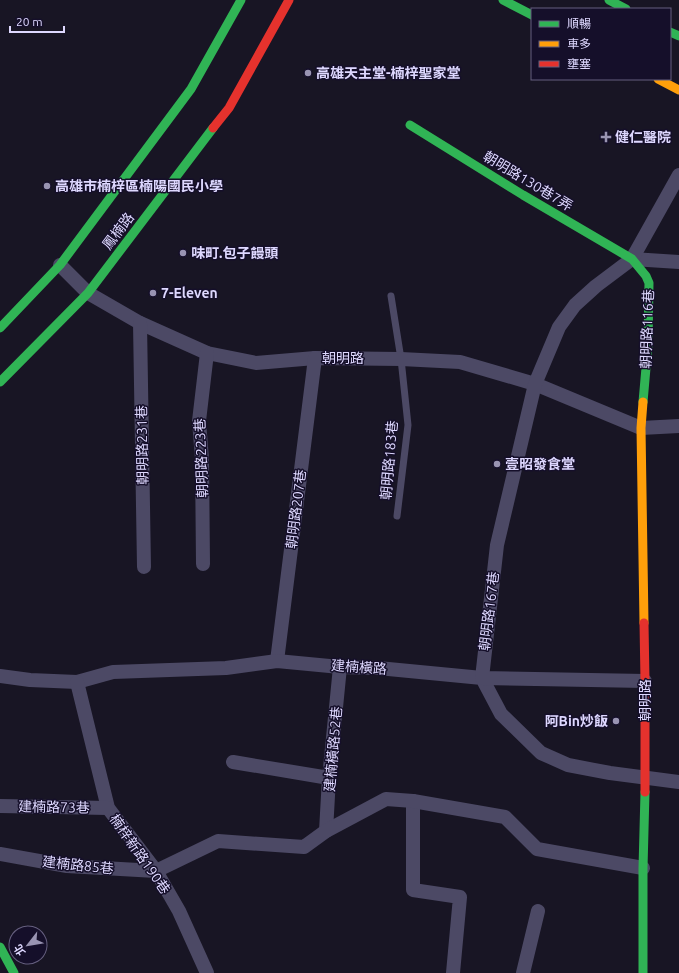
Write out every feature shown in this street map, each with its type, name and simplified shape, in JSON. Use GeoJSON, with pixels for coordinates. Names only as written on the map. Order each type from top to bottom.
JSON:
{"type":"FeatureCollection","features":[{"type":"Feature","properties":{"kind":"street","name":"鳳楠路"},"geometry":{"type":"LineString","coordinates":[[1,325],[60,265],[191,89],[241,0]]}},
{"type":"Feature","properties":{"kind":"street","name":"鳳楠路"},"geometry":{"type":"LineString","coordinates":[[0,382],[88,293],[229,108],[289,0]]}},
{"type":"Feature","properties":{"kind":"street"},"geometry":{"type":"LineString","coordinates":[[503,0],[531,14]]}},
{"type":"Feature","properties":{"kind":"street"},"geometry":{"type":"LineString","coordinates":[[609,0],[624,8]]}},
{"type":"Feature","properties":{"kind":"street"},"geometry":{"type":"LineString","coordinates":[[660,80],[679,90]]}},
{"type":"Feature","properties":{"kind":"street","name":"朝明路130巷7弄"},"geometry":{"type":"LineString","coordinates":[[410,125],[523,195],[632,259]]}},
{"type":"Feature","properties":{"kind":"street"},"geometry":{"type":"LineString","coordinates":[[679,175],[632,259],[679,262]]}},
{"type":"Feature","properties":{"kind":"street","name":"朝明路167巷"},"geometry":{"type":"LineString","coordinates":[[482,678],[497,545],[535,384],[559,327],[575,305],[596,286],[632,259]]}},
{"type":"Feature","properties":{"kind":"street","name":"朝明路116巷"},"geometry":{"type":"LineString","coordinates":[[632,259],[646,276],[649,283],[648,345],[641,428]]}},
{"type":"Feature","properties":{"kind":"street","name":"朝明路"},"geometry":{"type":"LineString","coordinates":[[60,265],[88,293],[140,324],[207,353],[256,363],[315,358],[401,359],[460,362],[535,384],[641,428],[679,426]]}},
{"type":"Feature","properties":{"kind":"street","name":"朝明路231巷"},"geometry":{"type":"LineString","coordinates":[[140,324],[144,567]]}},
{"type":"Feature","properties":{"kind":"street","name":"朝明路223巷"},"geometry":{"type":"LineString","coordinates":[[203,564],[202,460],[198,421],[207,353]]}},
{"type":"Feature","properties":{"kind":"street","name":"朝明路207巷"},"geometry":{"type":"LineString","coordinates":[[277,660],[315,358]]}},
{"type":"Feature","properties":{"kind":"street","name":"朝明路"},"geometry":{"type":"LineString","coordinates":[[641,428],[645,682],[643,973]]}},
{"type":"Feature","properties":{"kind":"street","name":"建楠橫路"},"geometry":{"type":"LineString","coordinates":[[0,676],[30,680],[77,682],[113,672],[226,668],[277,660],[340,667],[378,668],[482,678]]}},
{"type":"Feature","properties":{"kind":"street","name":"建楠橫路52巷"},"geometry":{"type":"LineString","coordinates":[[326,831],[329,778],[340,667]]}},
{"type":"Feature","properties":{"kind":"street"},"geometry":{"type":"LineString","coordinates":[[645,682],[482,678],[501,714],[541,753],[568,765],[610,773],[679,782]]}},
{"type":"Feature","properties":{"kind":"street","name":"楠梓新路190巷"},"geometry":{"type":"LineString","coordinates":[[77,682],[108,808],[156,871],[179,911],[206,973]]}},
{"type":"Feature","properties":{"kind":"street"},"geometry":{"type":"LineString","coordinates":[[233,762],[329,778]]}},
{"type":"Feature","properties":{"kind":"street"},"geometry":{"type":"LineString","coordinates":[[156,871],[218,841],[304,847],[326,831],[386,799],[413,801],[505,817],[537,849],[643,868]]}},
{"type":"Feature","properties":{"kind":"street"},"geometry":{"type":"LineString","coordinates":[[413,801],[413,890],[460,897],[453,973]]}},
{"type":"Feature","properties":{"kind":"street","name":"建楠路73巷"},"geometry":{"type":"LineString","coordinates":[[0,806],[108,808]]}},
{"type":"Feature","properties":{"kind":"street","name":"建楠路85巷"},"geometry":{"type":"LineString","coordinates":[[0,854],[67,866],[156,871]]}},
{"type":"Feature","properties":{"kind":"street"},"geometry":{"type":"LineString","coordinates":[[523,973],[538,911]]}},
{"type":"Feature","properties":{"kind":"street"},"geometry":{"type":"LineString","coordinates":[[0,947],[14,973]]}},
{"type":"Feature","properties":{"kind":"lane","name":"朝明路183巷"},"geometry":{"type":"LineString","coordinates":[[391,296],[401,359],[408,425],[397,516]]}},
{"type":"Feature","properties":{"kind":"traffic: fast"},"geometry":{"type":"LineString","coordinates":[[0,328],[60,265],[191,89],[241,0]]}},
{"type":"Feature","properties":{"kind":"traffic: fast"},"geometry":{"type":"LineString","coordinates":[[503,0],[531,14]]}},
{"type":"Feature","properties":{"kind":"traffic: fast"},"geometry":{"type":"LineString","coordinates":[[609,0],[624,8]]}},
{"type":"Feature","properties":{"kind":"traffic: fast"},"geometry":{"type":"LineString","coordinates":[[671,32],[679,36]]}},
{"type":"Feature","properties":{"kind":"traffic: fast"},"geometry":{"type":"LineString","coordinates":[[410,125],[523,195],[632,259],[646,276],[649,283],[648,345],[643,402]]}},
{"type":"Feature","properties":{"kind":"traffic: fast"},"geometry":{"type":"LineString","coordinates":[[0,382],[88,293],[213,128]]}},
{"type":"Feature","properties":{"kind":"traffic: fast"},"geometry":{"type":"LineString","coordinates":[[643,973],[645,792]]}},
{"type":"Feature","properties":{"kind":"traffic: fast"},"geometry":{"type":"LineString","coordinates":[[0,947],[14,973]]}},
{"type":"Feature","properties":{"kind":"traffic: slow"},"geometry":{"type":"LineString","coordinates":[[660,80],[679,90]]}},
{"type":"Feature","properties":{"kind":"traffic: slow"},"geometry":{"type":"LineString","coordinates":[[643,402],[641,428],[644,623]]}},
{"type":"Feature","properties":{"kind":"traffic: jam"},"geometry":{"type":"LineString","coordinates":[[213,128],[229,108],[289,0]]}},
{"type":"Feature","properties":{"kind":"traffic: jam"},"geometry":{"type":"LineString","coordinates":[[644,623],[645,792]]}},
{"type":"Feature","properties":{"kind":"place","name":"高雄天主堂-楠梓聖家堂"},"geometry":{"type":"Point","coordinates":[308,73]}},
{"type":"Feature","properties":{"kind":"place","name":"健仁醫院"},"geometry":{"type":"Point","coordinates":[606,137]}},
{"type":"Feature","properties":{"kind":"place","name":"高雄市楠梓區楠陽國民小學"},"geometry":{"type":"Point","coordinates":[47,186]}},
{"type":"Feature","properties":{"kind":"place","name":"味町.包子饅頭"},"geometry":{"type":"Point","coordinates":[183,253]}},
{"type":"Feature","properties":{"kind":"place","name":"7-Eleven"},"geometry":{"type":"Point","coordinates":[153,293]}},
{"type":"Feature","properties":{"kind":"place","name":"壹昭發食堂"},"geometry":{"type":"Point","coordinates":[497,464]}},
{"type":"Feature","properties":{"kind":"place","name":"阿Bin炒飯"},"geometry":{"type":"Point","coordinates":[616,721]}}]}
